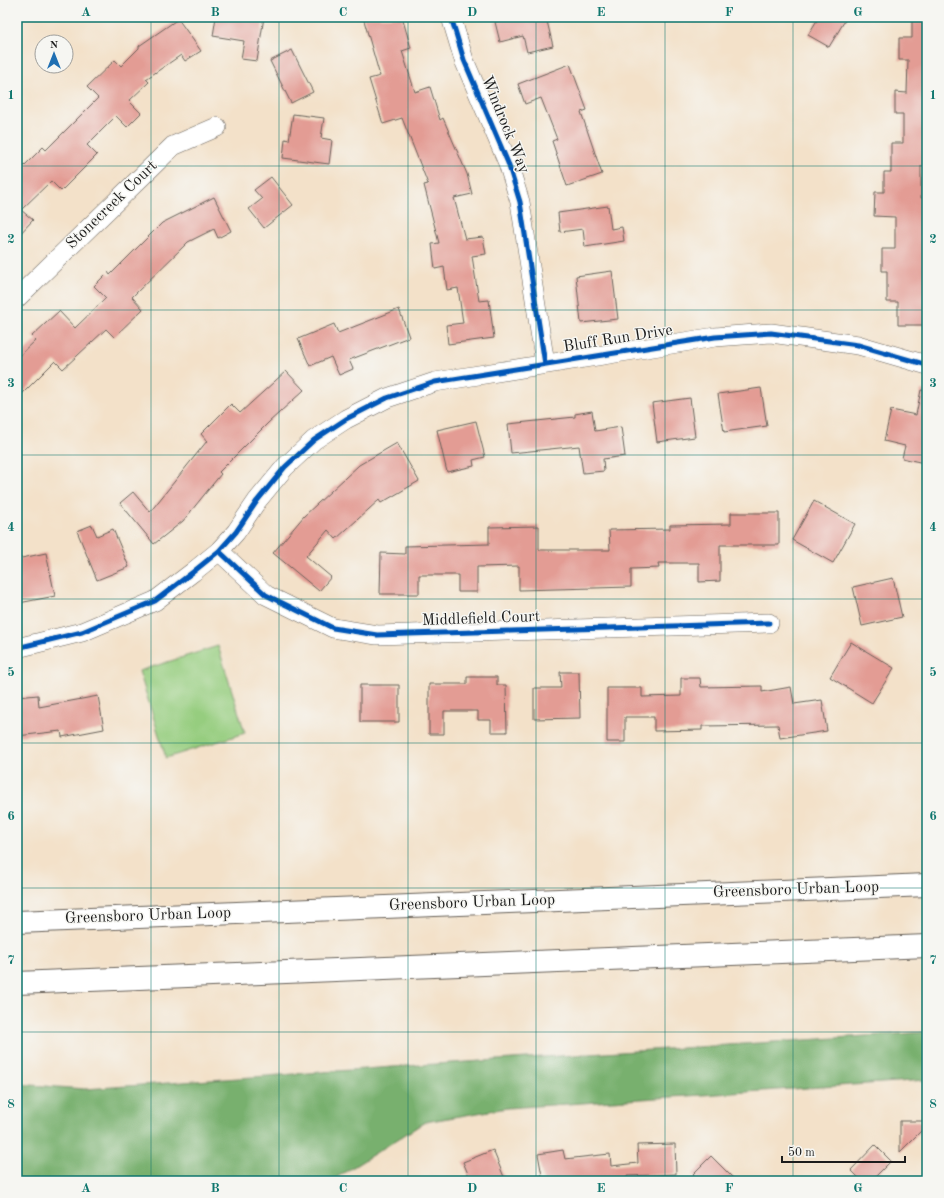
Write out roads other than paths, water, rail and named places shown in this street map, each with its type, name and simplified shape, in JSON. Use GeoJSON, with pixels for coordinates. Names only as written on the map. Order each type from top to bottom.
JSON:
{"type":"FeatureCollection","features":[{"type":"Feature","properties":{"kind":"highway","name":"Greensboro Urban Loop"},"geometry":{"type":"LineString","coordinates":[[17,922],[927,885]]}},
{"type":"Feature","properties":{"kind":"highway"},"geometry":{"type":"LineString","coordinates":[[17,983],[927,946]]}},
{"type":"Feature","properties":{"kind":"street","name":"Windrock Way"},"geometry":{"type":"LineString","coordinates":[[451,17],[464,60],[508,162],[520,202],[545,364]]}},
{"type":"Feature","properties":{"kind":"street","name":"Stonecreek Court"},"geometry":{"type":"LineString","coordinates":[[17,298],[173,146],[217,127]]}},
{"type":"Feature","properties":{"kind":"street","name":"Bluff Run Drive"},"geometry":{"type":"LineString","coordinates":[[17,648],[82,632],[155,601],[219,551],[236,532],[257,501],[285,467],[314,440],[346,419],[387,398],[435,382],[716,337],[772,333],[858,345],[927,364]]}},
{"type":"Feature","properties":{"kind":"street","name":"Middlefield Court"},"geometry":{"type":"LineString","coordinates":[[219,551],[266,595],[333,628],[377,635],[769,623]]}}]}
